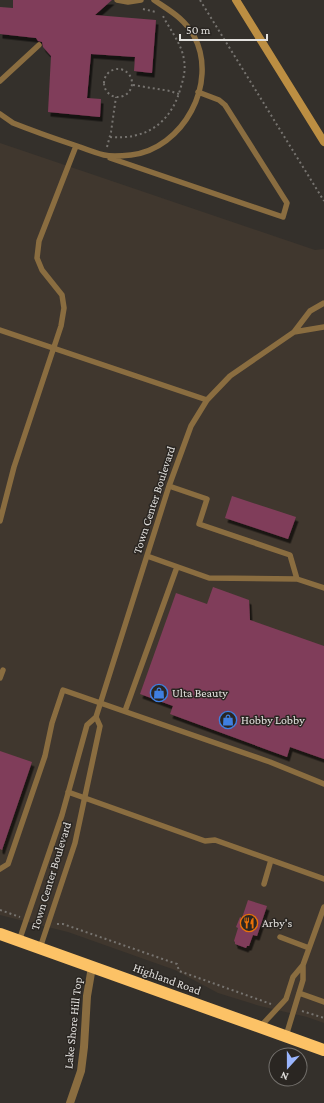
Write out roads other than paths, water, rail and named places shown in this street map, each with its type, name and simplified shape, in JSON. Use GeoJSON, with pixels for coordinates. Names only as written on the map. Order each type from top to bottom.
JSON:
{"type":"FeatureCollection","features":[{"type":"Feature","properties":{"kind":"highway","name":"Highland Road"},"geometry":{"type":"LineString","coordinates":[[0,934],[324,1050]]}},
{"type":"Feature","properties":{"kind":"street"},"geometry":{"type":"LineString","coordinates":[[236,0],[324,142]]}},
{"type":"Feature","properties":{"kind":"street","name":"Lake Shore Hill Top"},"geometry":{"type":"LineString","coordinates":[[70,1103],[81,1071],[87,996],[92,967]]}},
{"type":"Feature","properties":{"kind":"lane"},"geometry":{"type":"LineString","coordinates":[[116,0],[124,2],[141,0]]}},
{"type":"Feature","properties":{"kind":"lane"},"geometry":{"type":"LineString","coordinates":[[104,156],[126,156],[139,154],[164,143],[174,135],[186,120],[198,92],[202,79],[202,67],[195,37],[179,16],[154,0]]}},
{"type":"Feature","properties":{"kind":"lane"},"geometry":{"type":"LineString","coordinates":[[0,81],[39,45]]}},
{"type":"Feature","properties":{"kind":"lane"},"geometry":{"type":"LineString","coordinates":[[0,114],[14,123],[26,128],[283,217],[287,203],[225,104],[219,100],[198,92]]}},
{"type":"Feature","properties":{"kind":"lane"},"geometry":{"type":"LineString","coordinates":[[0,521],[14,467],[61,326],[64,308],[62,295],[42,270],[37,258],[39,241],[76,146]]}},
{"type":"Feature","properties":{"kind":"lane","name":"Town Center Boulevard"},"geometry":{"type":"LineString","coordinates":[[19,941],[62,815],[87,725],[96,717],[169,486],[191,426],[208,400],[230,376],[294,332],[310,311],[324,303]]}},
{"type":"Feature","properties":{"kind":"lane","name":"Town Center Boulevard"},"geometry":{"type":"LineString","coordinates":[[294,332],[324,326]]}},
{"type":"Feature","properties":{"kind":"lane"},"geometry":{"type":"LineString","coordinates":[[0,330],[208,400]]}},
{"type":"Feature","properties":{"kind":"lane"},"geometry":{"type":"LineString","coordinates":[[169,486],[207,499],[199,524],[290,555],[297,579]]}},
{"type":"Feature","properties":{"kind":"lane"},"geometry":{"type":"LineString","coordinates":[[147,556],[210,578],[297,579],[324,588]]}},
{"type":"Feature","properties":{"kind":"lane"},"geometry":{"type":"LineString","coordinates":[[125,711],[177,567]]}},
{"type":"Feature","properties":{"kind":"lane"},"geometry":{"type":"LineString","coordinates":[[0,678],[3,670]]}},
{"type":"Feature","properties":{"kind":"lane"},"geometry":{"type":"LineString","coordinates":[[0,869],[8,864],[44,756],[52,723],[63,690],[270,762],[324,784]]}},
{"type":"Feature","properties":{"kind":"lane","name":"Town Center Boulevard"},"geometry":{"type":"LineString","coordinates":[[40,949],[75,843],[100,726],[96,717]]}},
{"type":"Feature","properties":{"kind":"lane"},"geometry":{"type":"LineString","coordinates":[[68,792],[205,841],[215,840],[324,879]]}},
{"type":"Feature","properties":{"kind":"lane"},"geometry":{"type":"LineString","coordinates":[[264,884],[272,860]]}},
{"type":"Feature","properties":{"kind":"lane"},"geometry":{"type":"LineString","coordinates":[[286,1036],[303,980],[303,965],[324,907]]}},
{"type":"Feature","properties":{"kind":"lane"},"geometry":{"type":"LineString","coordinates":[[280,937],[309,948]]}},
{"type":"Feature","properties":{"kind":"lane"},"geometry":{"type":"LineString","coordinates":[[260,1027],[286,999],[293,977],[303,965]]}},
{"type":"Feature","properties":{"kind":"lane"},"geometry":{"type":"LineString","coordinates":[[299,993],[324,1002]]}},
{"type":"Feature","properties":{"kind":"place","name":"Ulta Beauty"},"geometry":{"type":"Point","coordinates":[159,693]}},
{"type":"Feature","properties":{"kind":"place","name":"Hobby Lobby"},"geometry":{"type":"Point","coordinates":[228,720]}},
{"type":"Feature","properties":{"kind":"place","name":"Arby's"},"geometry":{"type":"Point","coordinates":[249,923]}}]}
